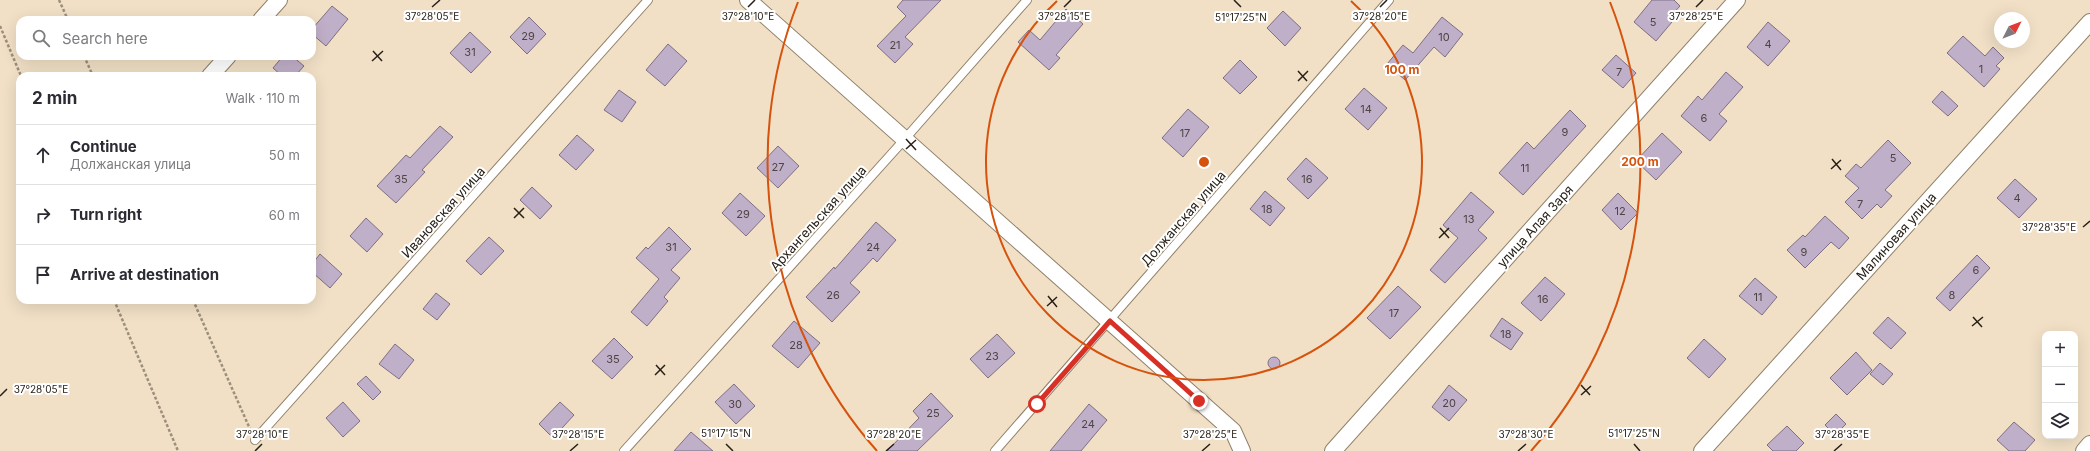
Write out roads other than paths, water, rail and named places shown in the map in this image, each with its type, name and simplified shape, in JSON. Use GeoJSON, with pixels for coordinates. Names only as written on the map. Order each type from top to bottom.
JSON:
{"type":"FeatureCollection","features":[{"type":"Feature","properties":{"kind":"street"},"geometry":{"type":"LineString","coordinates":[[265,16],[279,0]]}},
{"type":"Feature","properties":{"kind":"street"},"geometry":{"type":"LineString","coordinates":[[748,0],[1233,431],[1242,451]]}},
{"type":"Feature","properties":{"kind":"street","name":"улица Алая Заря"},"geometry":{"type":"LineString","coordinates":[[1332,451],[1737,0]]}},
{"type":"Feature","properties":{"kind":"street","name":"Малиновая улица"},"geometry":{"type":"LineString","coordinates":[[1702,451],[2090,22]]}},
{"type":"Feature","properties":{"kind":"street"},"geometry":{"type":"LineString","coordinates":[[214,72],[224,60]]}},
{"type":"Feature","properties":{"kind":"street"},"geometry":{"type":"LineString","coordinates":[[2084,451],[2090,444]]}},
{"type":"Feature","properties":{"kind":"lane","name":"Ивановская улица"},"geometry":{"type":"LineString","coordinates":[[255,440],[648,0]]}},
{"type":"Feature","properties":{"kind":"lane","name":"Архангельская улица"},"geometry":{"type":"LineString","coordinates":[[624,451],[904,140],[1027,0]]}},
{"type":"Feature","properties":{"kind":"lane","name":"Должанская улица"},"geometry":{"type":"LineString","coordinates":[[995,451],[1389,0]]}}]}
